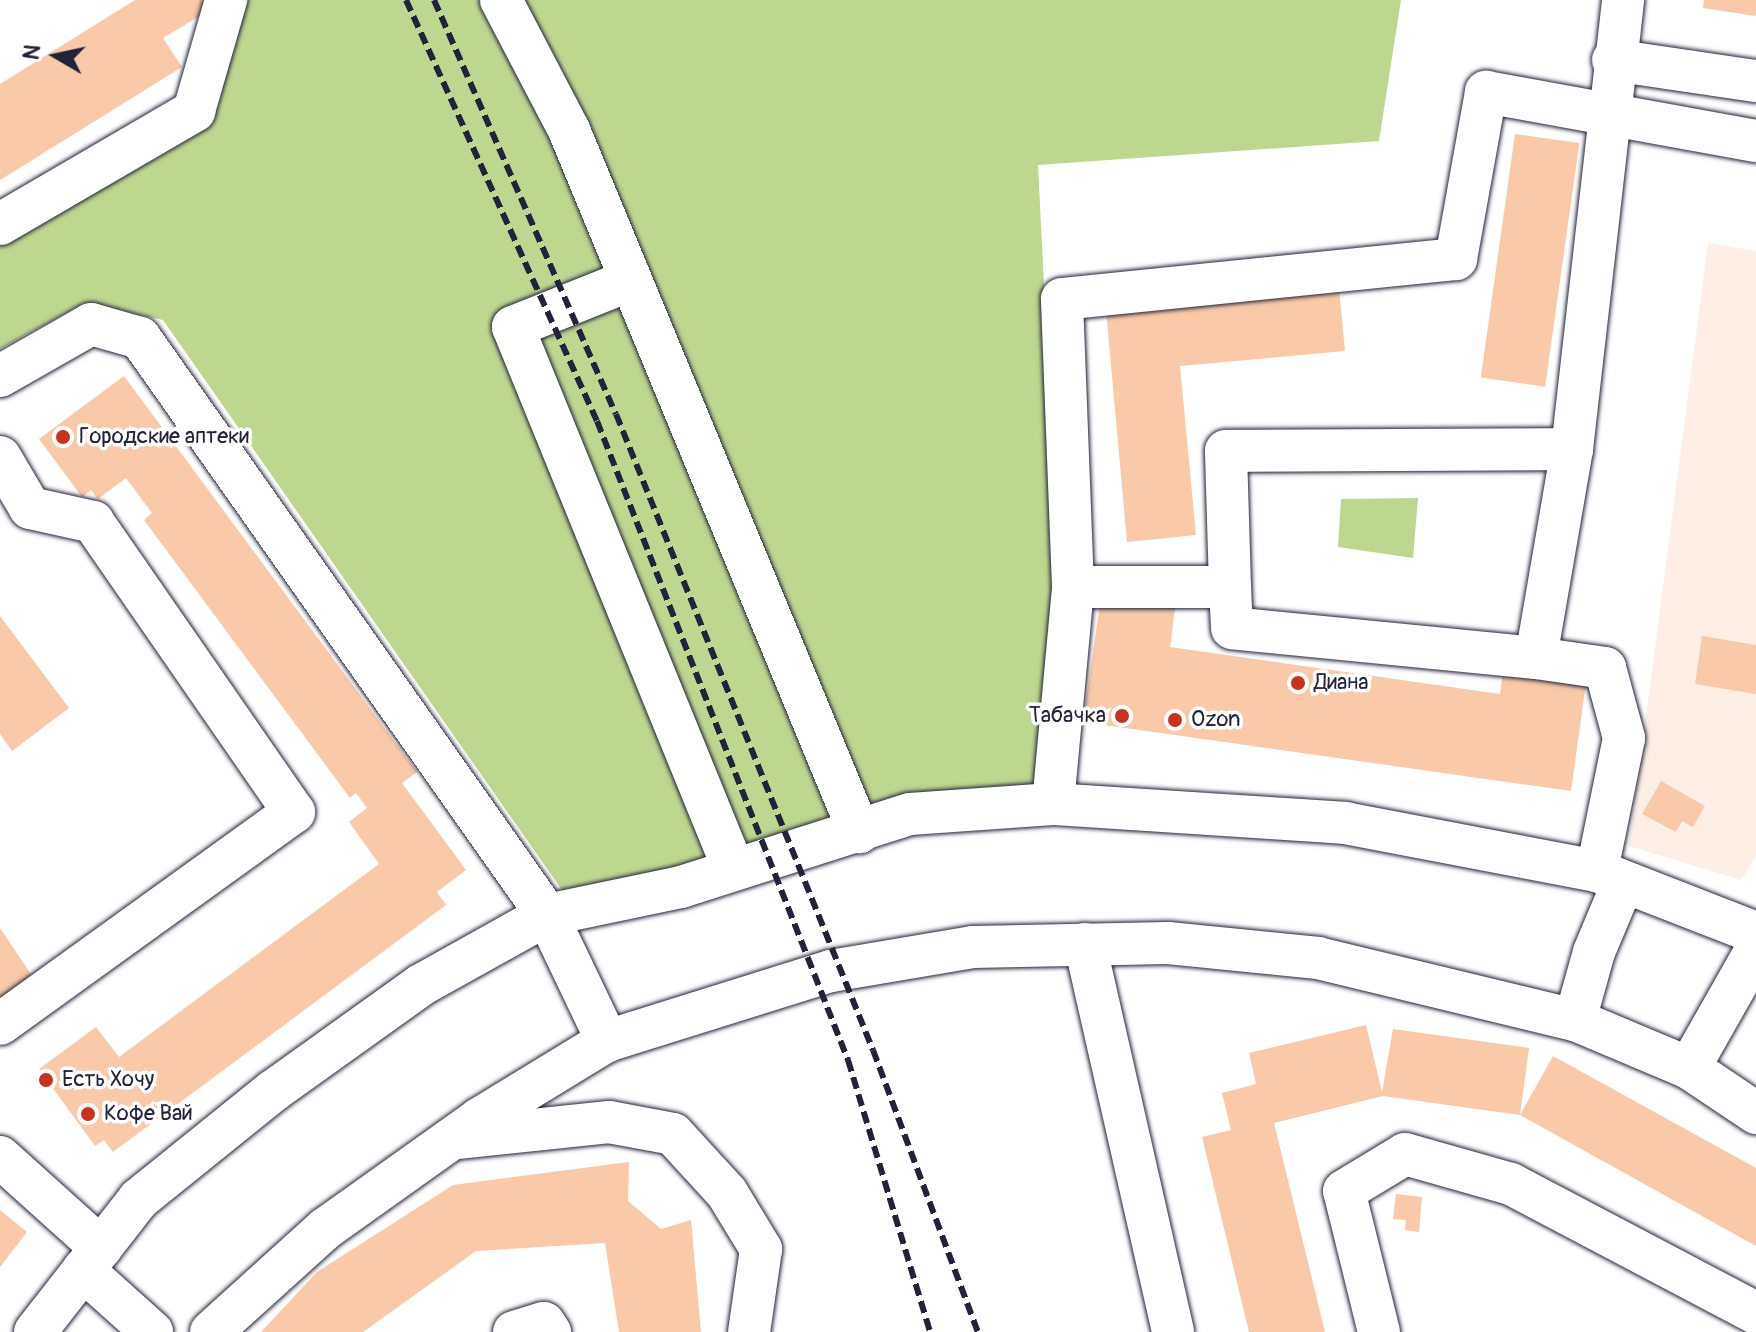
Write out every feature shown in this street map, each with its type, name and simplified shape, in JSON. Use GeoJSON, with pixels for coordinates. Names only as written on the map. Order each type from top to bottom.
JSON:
{"type":"FeatureCollection","features":[{"type":"Feature","properties":{"kind":"lane"},"geometry":{"type":"LineString","coordinates":[[0,224],[194,111],[226,0]]}},
{"type":"Feature","properties":{"kind":"lane"},"geometry":{"type":"LineString","coordinates":[[501,0],[569,130],[628,281],[859,832]]}},
{"type":"Feature","properties":{"kind":"lane"},"geometry":{"type":"LineString","coordinates":[[1536,658],[1572,449],[1613,60],[1623,0]]}},
{"type":"Feature","properties":{"kind":"lane"},"geometry":{"type":"LineString","coordinates":[[1613,60],[1756,81]]}},
{"type":"Feature","properties":{"kind":"lane"},"geometry":{"type":"LineString","coordinates":[[1053,804],[1073,587],[1062,299],[1456,259],[1486,92],[1756,141]]}},
{"type":"Feature","properties":{"kind":"lane"},"geometry":{"type":"LineString","coordinates":[[628,281],[513,327],[734,870]]}},
{"type":"Feature","properties":{"kind":"lane"},"geometry":{"type":"LineString","coordinates":[[0,376],[91,324],[140,338],[547,915],[607,1041]]}},
{"type":"Feature","properties":{"kind":"lane"},"geometry":{"type":"LineString","coordinates":[[1572,449],[1226,451],[1232,628],[1536,658],[1605,668],[1624,738],[1610,878],[1575,1020]]}},
{"type":"Feature","properties":{"kind":"lane"},"geometry":{"type":"LineString","coordinates":[[0,457],[30,508],[93,522],[294,812],[0,1024]]}},
{"type":"Feature","properties":{"kind":"lane"},"geometry":{"type":"LineString","coordinates":[[1073,587],[1230,587]]}},
{"type":"Feature","properties":{"kind":"lane"},"geometry":{"type":"LineString","coordinates":[[35,1332],[139,1199],[273,1091],[421,985],[547,915],[734,870],[910,814],[1053,804],[1345,823],[1610,878],[1756,933]]}},
{"type":"Feature","properties":{"kind":"lane"},"geometry":{"type":"LineString","coordinates":[[211,1332],[325,1229],[451,1139],[607,1041],[831,971],[973,947],[1168,943],[1318,958],[1575,1020],[1689,1068],[1756,1113]]}},
{"type":"Feature","properties":{"kind":"lane"},"geometry":{"type":"LineString","coordinates":[[1085,944],[1173,1332]]}},
{"type":"Feature","properties":{"kind":"lane"},"geometry":{"type":"LineString","coordinates":[[1689,1068],[1756,950]]}},
{"type":"Feature","properties":{"kind":"lane"},"geometry":{"type":"LineString","coordinates":[[451,1139],[609,1122],[673,1134],[727,1193],[761,1249],[749,1332]]}},
{"type":"Feature","properties":{"kind":"lane"},"geometry":{"type":"LineString","coordinates":[[1379,1332],[1344,1191],[1405,1154],[1511,1184],[1756,1313]]}},
{"type":"Feature","properties":{"kind":"lane"},"geometry":{"type":"LineString","coordinates":[[0,1157],[92,1259],[152,1332]]}},
{"type":"Feature","properties":{"kind":"lane"},"geometry":{"type":"LineString","coordinates":[[514,1332],[544,1323],[550,1332]]}},
{"type":"Feature","properties":{"kind":"shaded area"},"geometry":{"type":"Polygon","coordinates":[[[1708,243],[1756,251],[1756,856],[1741,880],[1629,846],[1708,243]]]}},
{"type":"Feature","properties":{"kind":"green space"},"geometry":{"type":"Polygon","coordinates":[[[245,0],[1401,0],[1379,141],[1038,165],[1059,585],[1042,792],[562,890],[163,320],[84,303],[0,349],[0,246],[214,119],[245,0]]]}},
{"type":"Feature","properties":{"kind":"green space"},"geometry":{"type":"Polygon","coordinates":[[[1418,498],[1413,558],[1338,547],[1341,499],[1418,498]]]}},
{"type":"Feature","properties":{"kind":"building"},"geometry":{"type":"Polygon","coordinates":[[[135,0],[201,0],[208,11],[163,38],[182,67],[0,180],[0,84],[135,0]]]}},
{"type":"Feature","properties":{"kind":"building"},"geometry":{"type":"Polygon","coordinates":[[[1704,0],[1756,0],[1756,16],[1703,8],[1704,0]]]}},
{"type":"Feature","properties":{"kind":"building"},"geometry":{"type":"Polygon","coordinates":[[[1515,134],[1579,143],[1545,387],[1481,378],[1515,134]]]}},
{"type":"Feature","properties":{"kind":"building"},"geometry":{"type":"Polygon","coordinates":[[[1339,289],[1345,351],[1180,366],[1196,535],[1127,542],[1106,310],[1339,289]]]}},
{"type":"Feature","properties":{"kind":"building"},"geometry":{"type":"Polygon","coordinates":[[[124,376],[417,772],[402,783],[466,870],[437,892],[446,905],[113,1152],[104,1140],[95,1146],[39,1069],[96,1027],[119,1057],[379,864],[349,822],[367,808],[356,793],[350,798],[144,520],[152,513],[126,478],[98,499],[91,490],[82,497],[39,439],[124,376]]]}},
{"type":"Feature","properties":{"kind":"building"},"geometry":{"type":"Polygon","coordinates":[[[1101,597],[1175,608],[1170,647],[1500,694],[1504,664],[1587,676],[1571,791],[1083,722],[1101,597]]]}},
{"type":"Feature","properties":{"kind":"building"},"geometry":{"type":"Polygon","coordinates":[[[0,616],[69,708],[12,751],[0,734],[0,616]]]}},
{"type":"Feature","properties":{"kind":"building"},"geometry":{"type":"Polygon","coordinates":[[[1702,636],[1756,645],[1756,694],[1695,684],[1702,636]]]}},
{"type":"Feature","properties":{"kind":"building"},"geometry":{"type":"Polygon","coordinates":[[[1661,781],[1705,806],[1693,827],[1682,821],[1676,832],[1642,814],[1661,781]]]}},
{"type":"Feature","properties":{"kind":"building"},"geometry":{"type":"Polygon","coordinates":[[[0,928],[41,989],[0,1016],[0,928]]]}},
{"type":"Feature","properties":{"kind":"building"},"geometry":{"type":"Polygon","coordinates":[[[1366,1025],[1382,1092],[1393,1029],[1529,1048],[1520,1115],[1383,1096],[1274,1123],[1325,1332],[1249,1332],[1202,1137],[1231,1130],[1222,1093],[1256,1084],[1249,1053],[1366,1025]]]}},
{"type":"Feature","properties":{"kind":"building"},"geometry":{"type":"Polygon","coordinates":[[[1553,1056],[1756,1168],[1756,1246],[1520,1115],[1553,1056]]]}},
{"type":"Feature","properties":{"kind":"building"},"geometry":{"type":"Polygon","coordinates":[[[629,1162],[628,1201],[661,1229],[691,1220],[701,1332],[619,1332],[605,1243],[476,1251],[363,1332],[261,1332],[317,1272],[453,1185],[629,1162]]]}},
{"type":"Feature","properties":{"kind":"building"},"geometry":{"type":"Polygon","coordinates":[[[1396,1194],[1422,1197],[1419,1232],[1405,1230],[1406,1220],[1393,1219],[1396,1194]]]}},
{"type":"Feature","properties":{"kind":"building"},"geometry":{"type":"Polygon","coordinates":[[[0,1210],[27,1232],[0,1267],[0,1210]]]}},
{"type":"Feature","properties":{"kind":"railway"},"geometry":{"type":"LineString","coordinates":[[406,0],[597,421],[848,1060],[930,1332]]}},
{"type":"Feature","properties":{"kind":"railway"},"geometry":{"type":"LineString","coordinates":[[434,0],[616,414],[873,1050],[978,1332]]}},
{"type":"Feature","properties":{"kind":"place","name":"Городские аптеки"},"geometry":{"type":"Point","coordinates":[63,437]}},
{"type":"Feature","properties":{"kind":"place","name":"Диана"},"geometry":{"type":"Point","coordinates":[1298,683]}},
{"type":"Feature","properties":{"kind":"place","name":"Табачка"},"geometry":{"type":"Point","coordinates":[1122,716]}},
{"type":"Feature","properties":{"kind":"place","name":"Ozon"},"geometry":{"type":"Point","coordinates":[1175,720]}},
{"type":"Feature","properties":{"kind":"place","name":"Есть Хочу"},"geometry":{"type":"Point","coordinates":[46,1080]}},
{"type":"Feature","properties":{"kind":"place","name":"Кофе Вай"},"geometry":{"type":"Point","coordinates":[88,1114]}}]}
